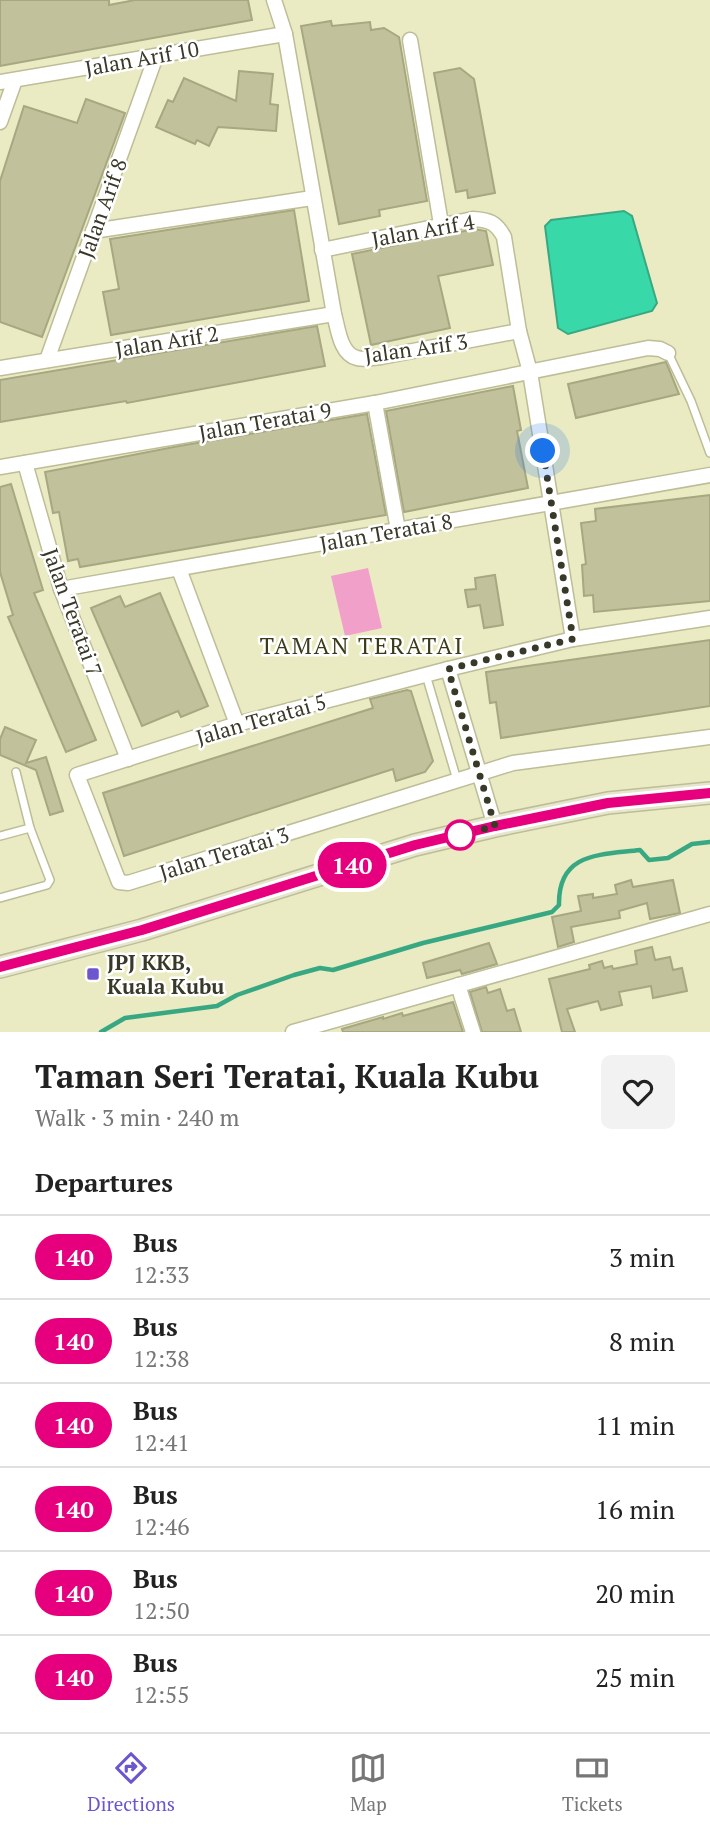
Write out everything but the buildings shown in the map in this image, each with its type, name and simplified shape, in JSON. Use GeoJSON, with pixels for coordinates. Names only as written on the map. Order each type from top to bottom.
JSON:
{"type":"FeatureCollection","features":[{"type":"Feature","properties":{"kind":"main road"},"geometry":{"type":"LineString","coordinates":[[0,967],[142,930],[415,845],[608,803],[710,793]]}},
{"type":"Feature","properties":{"kind":"street","name":"Jalan Arif 3"},"geometry":{"type":"LineString","coordinates":[[274,0],[285,34],[334,314],[341,342],[348,353],[357,359],[381,357],[519,331]]}},
{"type":"Feature","properties":{"kind":"street","name":"Jalan Arif 10"},"geometry":{"type":"LineString","coordinates":[[7,81],[285,34]]}},
{"type":"Feature","properties":{"kind":"street"},"geometry":{"type":"LineString","coordinates":[[410,40],[441,224]]}},
{"type":"Feature","properties":{"kind":"street","name":"Jalan Arif 8"},"geometry":{"type":"LineString","coordinates":[[47,360],[156,56]]}},
{"type":"Feature","properties":{"kind":"street"},"geometry":{"type":"LineString","coordinates":[[0,122],[7,81]]}},
{"type":"Feature","properties":{"kind":"street"},"geometry":{"type":"LineString","coordinates":[[93,231],[312,198]]}},
{"type":"Feature","properties":{"kind":"street","name":"Jalan Arif 4"},"geometry":{"type":"LineString","coordinates":[[322,250],[472,219],[486,219],[498,225],[504,237],[519,331],[530,372],[573,639]]}},
{"type":"Feature","properties":{"kind":"street","name":"Jalan Arif 2"},"geometry":{"type":"LineString","coordinates":[[0,368],[334,314]]}},
{"type":"Feature","properties":{"kind":"street","name":"Jalan Teratai 9"},"geometry":{"type":"LineString","coordinates":[[0,467],[375,403],[648,348],[668,353]]}},
{"type":"Feature","properties":{"kind":"street"},"geometry":{"type":"LineString","coordinates":[[375,403],[398,530]]}},
{"type":"Feature","properties":{"kind":"street","name":"Jalan Teratai 7"},"geometry":{"type":"LineString","coordinates":[[25,463],[61,589],[128,758]]}},
{"type":"Feature","properties":{"kind":"street","name":"Jalan Teratai 8"},"geometry":{"type":"LineString","coordinates":[[61,589],[710,475]]}},
{"type":"Feature","properties":{"kind":"street"},"geometry":{"type":"LineString","coordinates":[[179,569],[237,724]]}},
{"type":"Feature","properties":{"kind":"street","name":"Jalan Teratai 5"},"geometry":{"type":"LineString","coordinates":[[76,775],[237,724],[425,674],[573,639],[710,618]]}},
{"type":"Feature","properties":{"kind":"street"},"geometry":{"type":"LineString","coordinates":[[448,669],[495,826]]}},
{"type":"Feature","properties":{"kind":"street","name":"Jalan Teratai 3"},"geometry":{"type":"LineString","coordinates":[[76,775],[119,882],[128,883],[513,763],[710,737]]}},
{"type":"Feature","properties":{"kind":"street"},"geometry":{"type":"LineString","coordinates":[[293,1032],[710,914]]}},
{"type":"Feature","properties":{"kind":"street"},"geometry":{"type":"LineString","coordinates":[[458,985],[473,1032]]}},
{"type":"Feature","properties":{"kind":"lane"},"geometry":{"type":"LineString","coordinates":[[668,353],[691,401],[710,453]]}},
{"type":"Feature","properties":{"kind":"lane"},"geometry":{"type":"LineString","coordinates":[[425,674],[457,780]]}},
{"type":"Feature","properties":{"kind":"lane"},"geometry":{"type":"LineString","coordinates":[[0,898],[47,885],[50,880],[30,828],[16,772]]}},
{"type":"Feature","properties":{"kind":"lane"},"geometry":{"type":"LineString","coordinates":[[0,836],[30,828]]}},
{"type":"Feature","properties":{"kind":"shaded area"},"geometry":{"type":"Polygon","coordinates":[[[624,211],[632,216],[657,303],[652,311],[568,334],[558,328],[545,226],[551,220],[624,211]]]}},
{"type":"Feature","properties":{"kind":"shaded area"},"geometry":{"type":"Polygon","coordinates":[[[368,568],[382,628],[345,636],[331,576],[368,568]]]}},
{"type":"Feature","properties":{"kind":"waterway"},"geometry":{"type":"LineString","coordinates":[[101,1032],[125,1018],[217,1006],[237,995],[294,975],[320,968],[333,970],[423,943],[552,912],[559,905],[566,875],[584,860],[610,853],[640,850],[649,860],[668,858],[692,844],[710,842]]}},
{"type":"Feature","properties":{"kind":"bus line","name":"140"},"geometry":{"type":"LineString","coordinates":[[0,967],[142,930],[415,845],[608,803],[710,793]]}},
{"type":"Feature","properties":{"kind":"place","name":"JPJ KKB, Kuala Kubu"},"geometry":{"type":"Point","coordinates":[93,974]}},
{"type":"Feature","properties":{"kind":"district","name":"TAMAN TERATAI"},"geometry":{"type":"Point","coordinates":[362,645]}},
{"type":"Feature","properties":{"kind":"route"},"geometry":{"type":"LineString","coordinates":[[460,835],[495,826],[448,669],[573,639],[543,451]]}}]}
